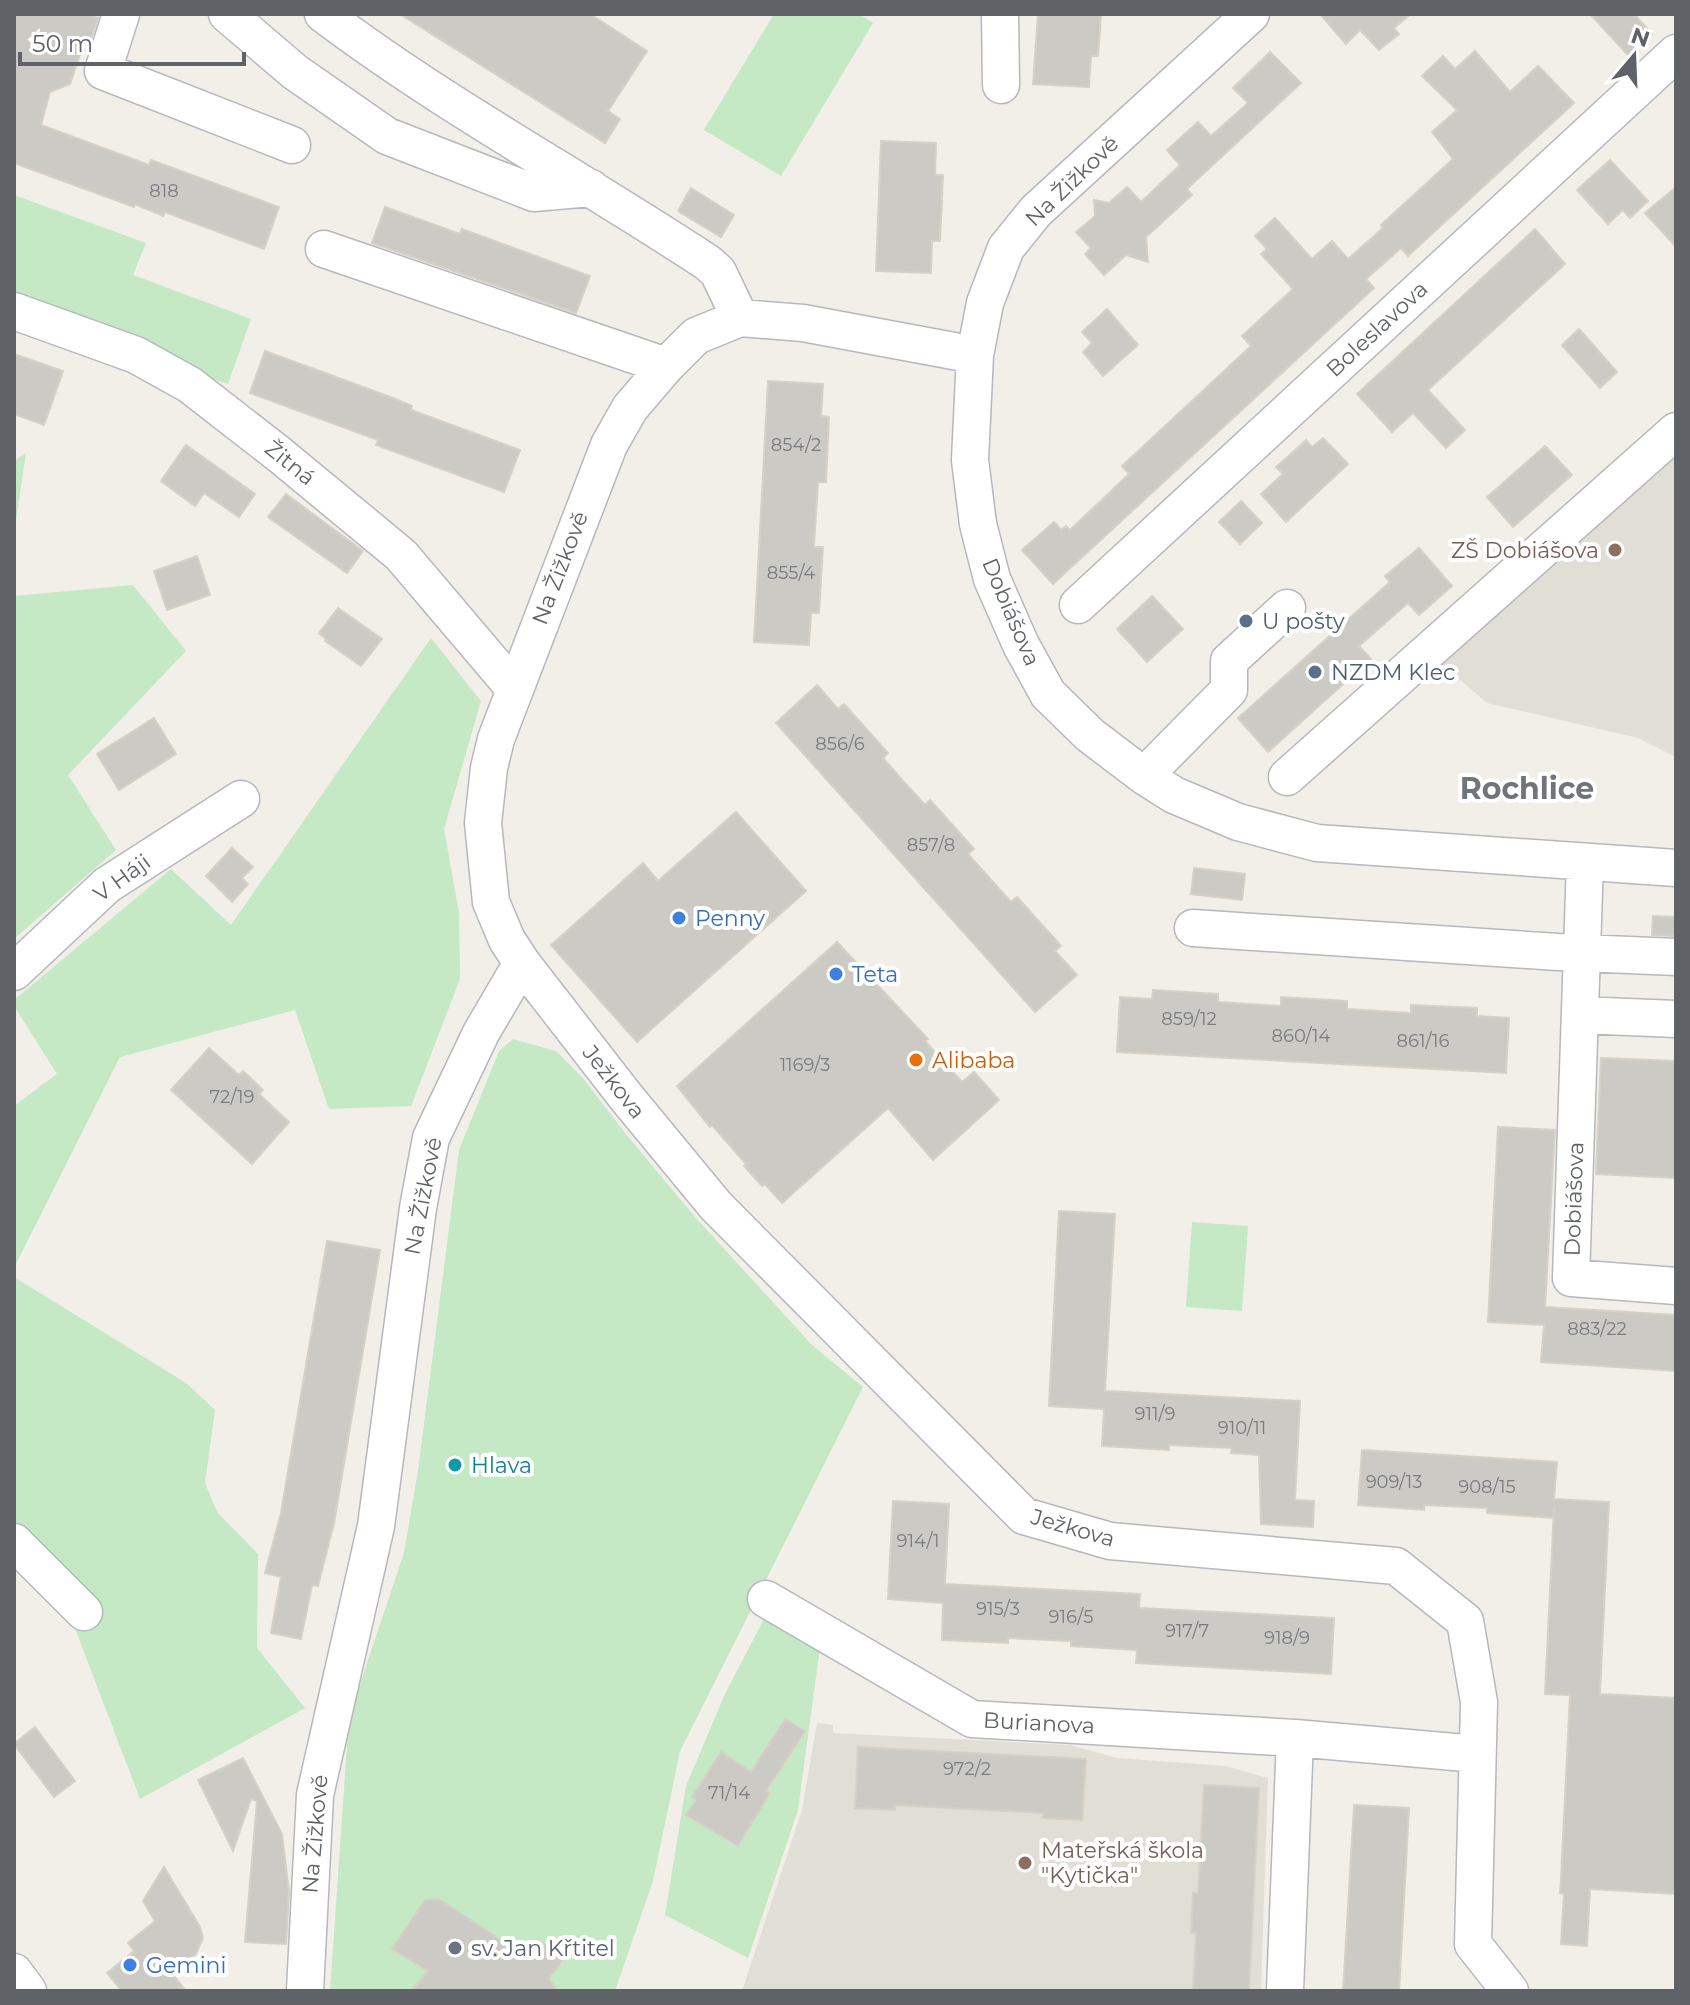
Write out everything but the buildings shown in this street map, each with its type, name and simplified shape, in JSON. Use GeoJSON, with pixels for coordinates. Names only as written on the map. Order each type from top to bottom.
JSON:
{"type":"FeatureCollection","features":[{"type":"Feature","properties":{"kind":"street"},"geometry":{"type":"LineString","coordinates":[[121,14],[103,71],[292,145]]}},
{"type":"Feature","properties":{"kind":"street"},"geometry":{"type":"LineString","coordinates":[[227,14],[295,72],[387,136],[534,193],[591,188]]}},
{"type":"Feature","properties":{"kind":"street"},"geometry":{"type":"LineString","coordinates":[[323,14],[405,72],[708,263],[718,272],[740,318]]}},
{"type":"Feature","properties":{"kind":"street"},"geometry":{"type":"LineString","coordinates":[[1000,14],[1001,85]]}},
{"type":"Feature","properties":{"kind":"street","name":"Na Žižkově"},"geometry":{"type":"LineString","coordinates":[[305,1991],[315,1795],[376,1526],[416,1223],[431,1138],[481,1033],[522,963],[507,940],[491,902],[483,823],[489,768],[514,688],[609,445],[630,408],[696,336],[740,318],[803,323],[975,355],[985,303],[1006,248],[1036,211],[1251,14]]}},
{"type":"Feature","properties":{"kind":"street","name":"Boleslavova"},"geometry":{"type":"LineString","coordinates":[[1078,605],[1676,53]]}},
{"type":"Feature","properties":{"kind":"street"},"geometry":{"type":"LineString","coordinates":[[324,249],[666,366]]}},
{"type":"Feature","properties":{"kind":"street","name":"Žitná"},"geometry":{"type":"LineString","coordinates":[[14,311],[136,355],[190,385],[401,555],[514,688]]}},
{"type":"Feature","properties":{"kind":"street","name":"Dobiášova"},"geometry":{"type":"LineString","coordinates":[[975,355],[970,460],[978,524],[992,579],[1021,645],[1048,694],[1090,735],[1144,776],[1174,795],[1238,822],[1317,843],[1676,868]]}},
{"type":"Feature","properties":{"kind":"street"},"geometry":{"type":"LineString","coordinates":[[1287,777],[1676,431]]}},
{"type":"Feature","properties":{"kind":"street"},"geometry":{"type":"LineString","coordinates":[[1144,776],[1229,690],[1229,661],[1287,608]]}},
{"type":"Feature","properties":{"kind":"street","name":"V Háji"},"geometry":{"type":"LineString","coordinates":[[14,972],[107,885],[241,799]]}},
{"type":"Feature","properties":{"kind":"street","name":"Dobiášova"},"geometry":{"type":"LineString","coordinates":[[1585,862],[1571,1278],[1676,1286]]}},
{"type":"Feature","properties":{"kind":"street"},"geometry":{"type":"LineString","coordinates":[[1193,928],[1582,954],[1676,957]]}},
{"type":"Feature","properties":{"kind":"street","name":"Ježkova"},"geometry":{"type":"LineString","coordinates":[[522,963],[716,1206],[1024,1516],[1110,1541],[1396,1566],[1465,1621],[1479,1702],[1473,1944],[1510,1991]]}},
{"type":"Feature","properties":{"kind":"street"},"geometry":{"type":"LineString","coordinates":[[1580,1015],[1676,1019]]}},
{"type":"Feature","properties":{"kind":"street"},"geometry":{"type":"LineString","coordinates":[[14,1542],[84,1612]]}},
{"type":"Feature","properties":{"kind":"street","name":"Burianova"},"geometry":{"type":"LineString","coordinates":[[766,1599],[972,1719],[1295,1738],[1477,1754]]}},
{"type":"Feature","properties":{"kind":"street"},"geometry":{"type":"LineString","coordinates":[[1285,1991],[1295,1738]]}},
{"type":"Feature","properties":{"kind":"street"},"geometry":{"type":"LineString","coordinates":[[14,1972],[28,1991]]}},
{"type":"Feature","properties":{"kind":"shaded area","name":"ZŠ Dobiášova"},"geometry":{"type":"Polygon","coordinates":[[[1676,443],[1676,757],[1638,738],[1487,703],[1433,657],[1676,443]]]}},
{"type":"Feature","properties":{"kind":"shaded area","name":"Mateřská škola \"Kytička\""},"geometry":{"type":"Polygon","coordinates":[[[817,1723],[833,1725],[833,1733],[1070,1745],[1117,1758],[1225,1766],[1268,1778],[1261,1991],[742,1991],[802,1810],[817,1723]]]}},
{"type":"Feature","properties":{"kind":"green space"},"geometry":{"type":"Polygon","coordinates":[[[774,14],[859,14],[873,23],[781,176],[704,130],[774,14]]]}},
{"type":"Feature","properties":{"kind":"green space"},"geometry":{"type":"Polygon","coordinates":[[[14,195],[146,243],[133,275],[251,319],[228,384],[14,310],[14,195]]]}},
{"type":"Feature","properties":{"kind":"green space"},"geometry":{"type":"Polygon","coordinates":[[[26,453],[14,534],[14,461],[26,453]]]}},
{"type":"Feature","properties":{"kind":"green space"},"geometry":{"type":"Polygon","coordinates":[[[133,585],[186,651],[68,775],[116,850],[14,939],[14,596],[133,585]]]}},
{"type":"Feature","properties":{"kind":"green space"},"geometry":{"type":"Polygon","coordinates":[[[431,638],[481,701],[444,829],[459,913],[460,979],[411,1106],[329,1109],[295,1010],[120,1057],[14,1268],[14,1106],[57,1074],[14,1006],[14,1000],[171,869],[231,925],[431,638]]]}},
{"type":"Feature","properties":{"kind":"green space"},"geometry":{"type":"Polygon","coordinates":[[[513,1039],[556,1051],[583,1078],[695,1217],[812,1345],[863,1387],[680,1751],[653,1881],[615,1991],[557,1991],[549,1979],[564,1958],[538,1941],[528,1958],[439,1899],[425,1900],[428,1971],[417,1984],[427,1991],[330,1991],[349,1717],[404,1553],[418,1471],[459,1150],[499,1051],[513,1039]]]}},
{"type":"Feature","properties":{"kind":"green space"},"geometry":{"type":"Polygon","coordinates":[[[1192,1222],[1248,1226],[1242,1311],[1186,1307],[1192,1222]]]}},
{"type":"Feature","properties":{"kind":"green space"},"geometry":{"type":"Polygon","coordinates":[[[14,1277],[186,1383],[215,1410],[205,1483],[217,1512],[258,1554],[257,1648],[305,1708],[140,1799],[68,1610],[14,1547],[14,1277]]]}},
{"type":"Feature","properties":{"kind":"green space"},"geometry":{"type":"Polygon","coordinates":[[[766,1615],[820,1647],[798,1810],[748,1958],[665,1915],[686,1786],[725,1694],[766,1615]]]}},
{"type":"Feature","properties":{"kind":"place","name":"ZŠ Dobiášova"},"geometry":{"type":"Point","coordinates":[1615,550]}},
{"type":"Feature","properties":{"kind":"place","name":"U pošty"},"geometry":{"type":"Point","coordinates":[1246,621]}},
{"type":"Feature","properties":{"kind":"place","name":"NZDM Klec"},"geometry":{"type":"Point","coordinates":[1315,672]}},
{"type":"Feature","properties":{"kind":"place","name":"Penny"},"geometry":{"type":"Point","coordinates":[679,918]}},
{"type":"Feature","properties":{"kind":"place","name":"Teta"},"geometry":{"type":"Point","coordinates":[836,974]}},
{"type":"Feature","properties":{"kind":"place","name":"Alibaba"},"geometry":{"type":"Point","coordinates":[916,1060]}},
{"type":"Feature","properties":{"kind":"place","name":"Hlava"},"geometry":{"type":"Point","coordinates":[455,1465]}},
{"type":"Feature","properties":{"kind":"place","name":"Mateřská škola \"Kytička\""},"geometry":{"type":"Point","coordinates":[1025,1863]}},
{"type":"Feature","properties":{"kind":"place","name":"sv. Jan Křtitel"},"geometry":{"type":"Point","coordinates":[455,1948]}},
{"type":"Feature","properties":{"kind":"place","name":"Gemini"},"geometry":{"type":"Point","coordinates":[130,1965]}},
{"type":"Feature","properties":{"kind":"district","name":"Rochlice"},"geometry":{"type":"Point","coordinates":[1527,788]}}]}
